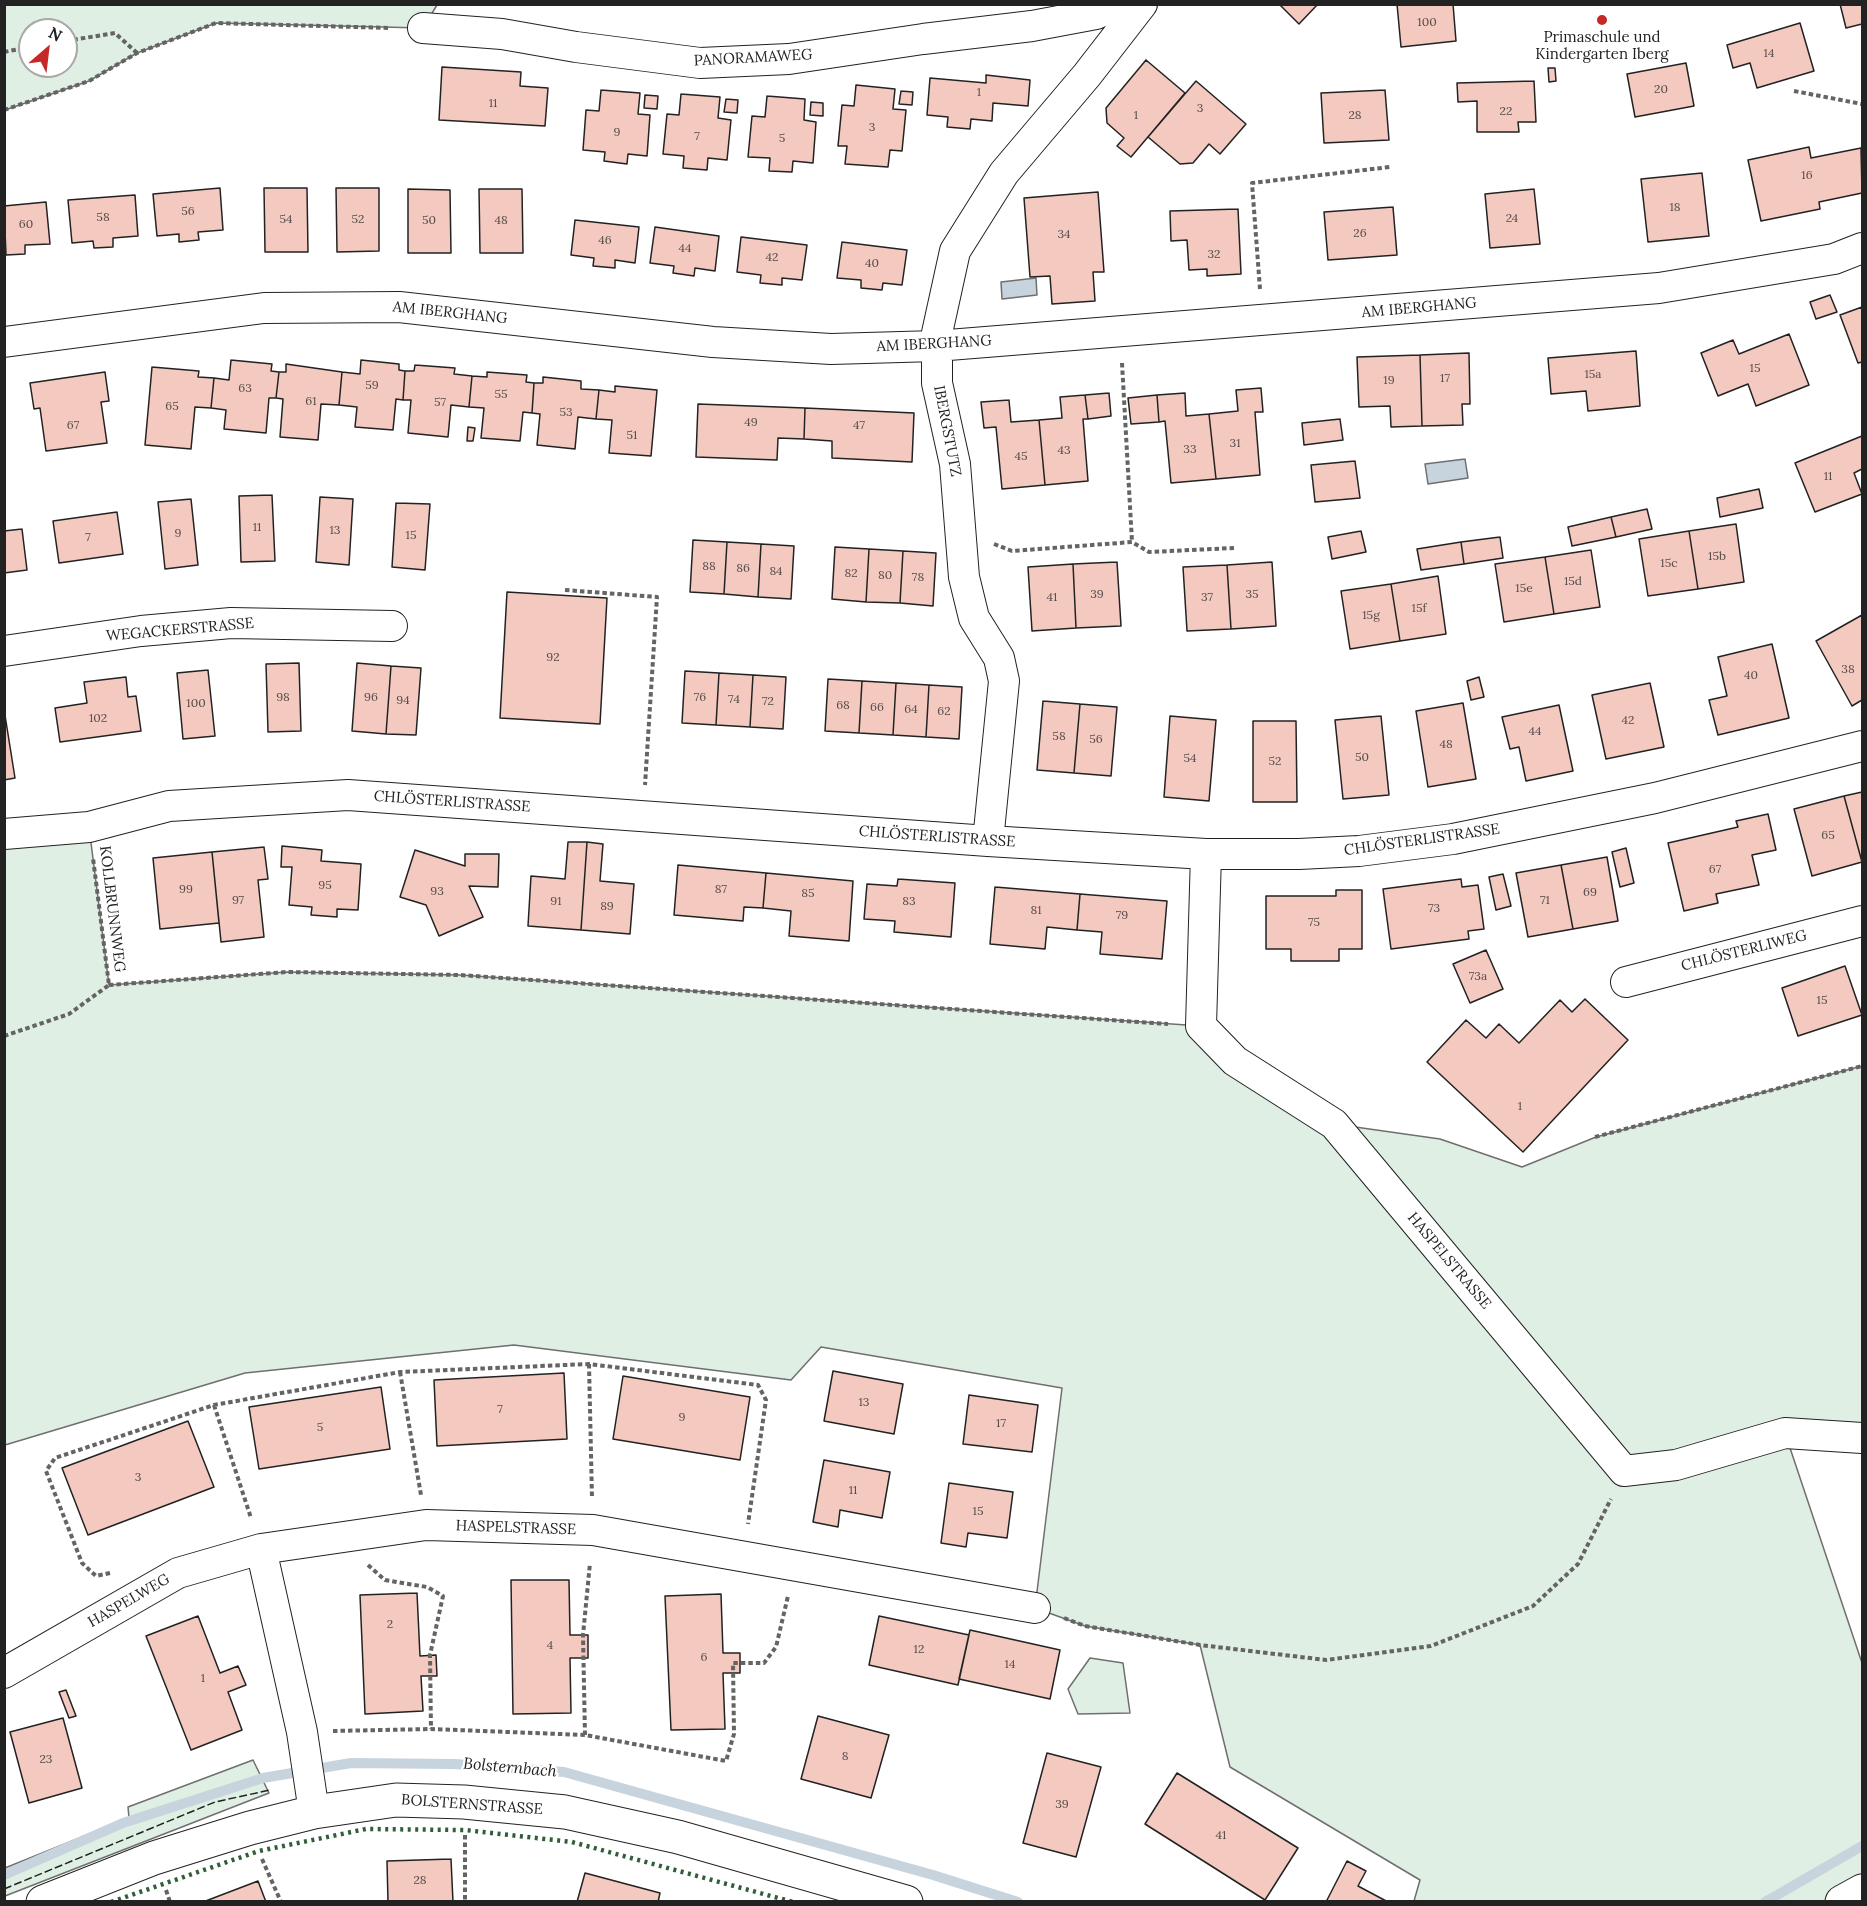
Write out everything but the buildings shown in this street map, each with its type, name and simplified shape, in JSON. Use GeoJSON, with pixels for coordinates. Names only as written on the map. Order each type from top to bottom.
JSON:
{"type":"FeatureCollection","features":[{"type":"Feature","properties":{"kind":"street","name":"PANORAMAWEG"},"geometry":{"type":"LineString","coordinates":[[423,28],[502,34],[576,47],[700,63],[789,59],[922,39],[1032,27],[1096,14],[1117,4]]}},
{"type":"Feature","properties":{"kind":"street","name":"IBERGSTUTZ"},"geometry":{"type":"LineString","coordinates":[[988,841],[1004,681],[999,658],[974,618],[964,577],[955,464],[937,383],[936,346],[955,251],[1004,173],[1087,75],[1142,4]]}},
{"type":"Feature","properties":{"kind":"street","name":"AM IBERGHANG"},"geometry":{"type":"LineString","coordinates":[[4,342],[264,308],[399,307],[713,342],[831,349],[936,346],[1659,288],[1834,259],[1863,248]]}},
{"type":"Feature","properties":{"kind":"street","name":"WEGACKERSTRASSE"},"geometry":{"type":"LineString","coordinates":[[4,651],[141,631],[231,623],[392,626]]}},
{"type":"Feature","properties":{"kind":"street","name":"CHLÖSTERLISTRASSE"},"geometry":{"type":"LineString","coordinates":[[4,834],[89,827],[169,806],[348,795],[988,841],[1206,854],[1311,854],[1453,839],[1655,798],[1863,746]]}},
{"type":"Feature","properties":{"kind":"street"},"geometry":{"type":"LineString","coordinates":[[1201,1026],[1206,854]]}},
{"type":"Feature","properties":{"kind":"street","name":"CHLÖSTERLIWEG"},"geometry":{"type":"LineString","coordinates":[[1626,982],[1863,921]]}},
{"type":"Feature","properties":{"kind":"street","name":"HASPELSTRASSE"},"geometry":{"type":"LineString","coordinates":[[1201,1026],[1235,1061],[1334,1124],[1624,1471]]}},
{"type":"Feature","properties":{"kind":"street"},"geometry":{"type":"LineString","coordinates":[[1624,1471],[1676,1465],[1785,1433],[1863,1438]]}},
{"type":"Feature","properties":{"kind":"street","name":"HASPELSTRASSE"},"geometry":{"type":"LineString","coordinates":[[261,1548],[348,1534],[426,1525],[593,1530],[1035,1608]]}},
{"type":"Feature","properties":{"kind":"street"},"geometry":{"type":"LineString","coordinates":[[261,1548],[304,1740],[312,1798]]}},
{"type":"Feature","properties":{"kind":"street","name":"HASPELWEG"},"geometry":{"type":"LineString","coordinates":[[4,1673],[178,1573],[261,1548]]}},
{"type":"Feature","properties":{"kind":"street","name":"BOLSTERNSTRASSE"},"geometry":{"type":"LineString","coordinates":[[43,1902],[153,1858],[249,1828],[312,1798],[464,1802],[565,1812],[667,1834],[906,1902]]}},
{"type":"Feature","properties":{"kind":"street"},"geometry":{"type":"LineString","coordinates":[[1842,1902],[1863,1891]]}},
{"type":"Feature","properties":{"kind":"path"},"geometry":{"type":"LineString","coordinates":[[4,110],[89,81],[137,53],[216,23],[423,28]]}},
{"type":"Feature","properties":{"kind":"path"},"geometry":{"type":"LineString","coordinates":[[78,39],[115,33],[137,53]]}},
{"type":"Feature","properties":{"kind":"path"},"geometry":{"type":"LineString","coordinates":[[1794,90],[1863,104]]}},
{"type":"Feature","properties":{"kind":"path"},"geometry":{"type":"LineString","coordinates":[[1263,320],[1252,183],[1390,168]]}},
{"type":"Feature","properties":{"kind":"path"},"geometry":{"type":"LineString","coordinates":[[1120,331],[1132,542]]}},
{"type":"Feature","properties":{"kind":"path"},"geometry":{"type":"LineString","coordinates":[[960,530],[1012,551],[1132,542],[1149,552],[1234,548]]}},
{"type":"Feature","properties":{"kind":"path"},"geometry":{"type":"LineString","coordinates":[[565,590],[657,597],[644,816]]}},
{"type":"Feature","properties":{"kind":"path","name":"KOLLBRUNNWEG"},"geometry":{"type":"LineString","coordinates":[[4,1036],[69,1014],[109,985],[89,827]]}},
{"type":"Feature","properties":{"kind":"path"},"geometry":{"type":"LineString","coordinates":[[109,985],[287,972],[460,975],[1201,1026]]}},
{"type":"Feature","properties":{"kind":"path"},"geometry":{"type":"LineString","coordinates":[[1596,1137],[1863,1066]]}},
{"type":"Feature","properties":{"kind":"path"},"geometry":{"type":"LineString","coordinates":[[585,1735],[583,1635],[593,1530],[589,1364]]}},
{"type":"Feature","properties":{"kind":"path"},"geometry":{"type":"LineString","coordinates":[[117,1571],[96,1576],[82,1563],[46,1471],[55,1458],[214,1405],[400,1372],[589,1364],[758,1385],[766,1400],[744,1558]]}},
{"type":"Feature","properties":{"kind":"path"},"geometry":{"type":"LineString","coordinates":[[400,1372],[426,1525]]}},
{"type":"Feature","properties":{"kind":"path"},"geometry":{"type":"LineString","coordinates":[[214,1405],[261,1548]]}},
{"type":"Feature","properties":{"kind":"path"},"geometry":{"type":"LineString","coordinates":[[1035,1608],[1085,1626],[1200,1645],[1326,1660],[1431,1646],[1533,1606],[1578,1564],[1624,1471]]}},
{"type":"Feature","properties":{"kind":"path"},"geometry":{"type":"LineString","coordinates":[[348,1534],[358,1554],[385,1580],[427,1587],[443,1596],[430,1655],[431,1729]]}},
{"type":"Feature","properties":{"kind":"path"},"geometry":{"type":"LineString","coordinates":[[304,1740],[431,1729],[585,1735],[726,1761],[734,1734],[733,1663],[764,1663],[776,1647],[795,1567]]}},
{"type":"Feature","properties":{"kind":"path"},"geometry":{"type":"LineString","coordinates":[[464,1802],[465,1902]]}},
{"type":"Feature","properties":{"kind":"path"},"geometry":{"type":"LineString","coordinates":[[249,1828],[281,1902]]}},
{"type":"Feature","properties":{"kind":"green space"},"geometry":{"type":"Polygon","coordinates":[[[4,5],[437,5],[423,28],[216,23],[137,53],[89,81],[5,110],[4,5]]]}},
{"type":"Feature","properties":{"kind":"green space"},"geometry":{"type":"Polygon","coordinates":[[[89,827],[109,985],[287,972],[460,975],[1201,1026],[1334,1124],[1440,1139],[1522,1167],[1596,1137],[1862,1066],[1862,1438],[1785,1433],[1862,1663],[1862,1891],[1842,1902],[1414,1901],[1420,1880],[1230,1767],[1200,1645],[1085,1626],[1035,1608],[1062,1388],[821,1347],[791,1380],[514,1345],[245,1373],[5,1445],[5,834],[89,827]]]}},
{"type":"Feature","properties":{"kind":"green space"},"geometry":{"type":"Polygon","coordinates":[[[1090,1658],[1123,1663],[1130,1713],[1078,1714],[1068,1689],[1090,1658]]]}},
{"type":"Feature","properties":{"kind":"green space"},"geometry":{"type":"Polygon","coordinates":[[[253,1760],[269,1793],[5,1896],[5,1868],[129,1818],[128,1807],[253,1760]]]}},
{"type":"Feature","properties":{"kind":"shaded area"},"geometry":{"type":"Polygon","coordinates":[[[1036,278],[1037,295],[1002,299],[1001,282],[1036,278]]]}},
{"type":"Feature","properties":{"kind":"shaded area"},"geometry":{"type":"Polygon","coordinates":[[[1465,459],[1468,478],[1428,484],[1425,464],[1465,459]]]}},
{"type":"Feature","properties":{"kind":"waterway","name":"Bolsternbach"},"geometry":{"type":"LineString","coordinates":[[4,1875],[123,1823],[263,1778],[351,1763],[455,1764],[564,1772],[933,1875],[1018,1902]]}},
{"type":"Feature","properties":{"kind":"waterway","name":"Bolsternbach"},"geometry":{"type":"LineString","coordinates":[[1765,1902],[1862,1846]]}},
{"type":"Feature","properties":{"kind":"hedge"},"geometry":{"type":"LineString","coordinates":[[111,1902],[259,1851],[366,1829],[465,1830],[572,1842],[793,1902]]}},
{"type":"Feature","properties":{"kind":"fence"},"geometry":{"type":"LineString","coordinates":[[4,1889],[215,1802],[270,1790]]}},
{"type":"Feature","properties":{"kind":"place","name":"Primaschule und Kindergarten Iberg"},"geometry":{"type":"Point","coordinates":[1602,20]}}]}
